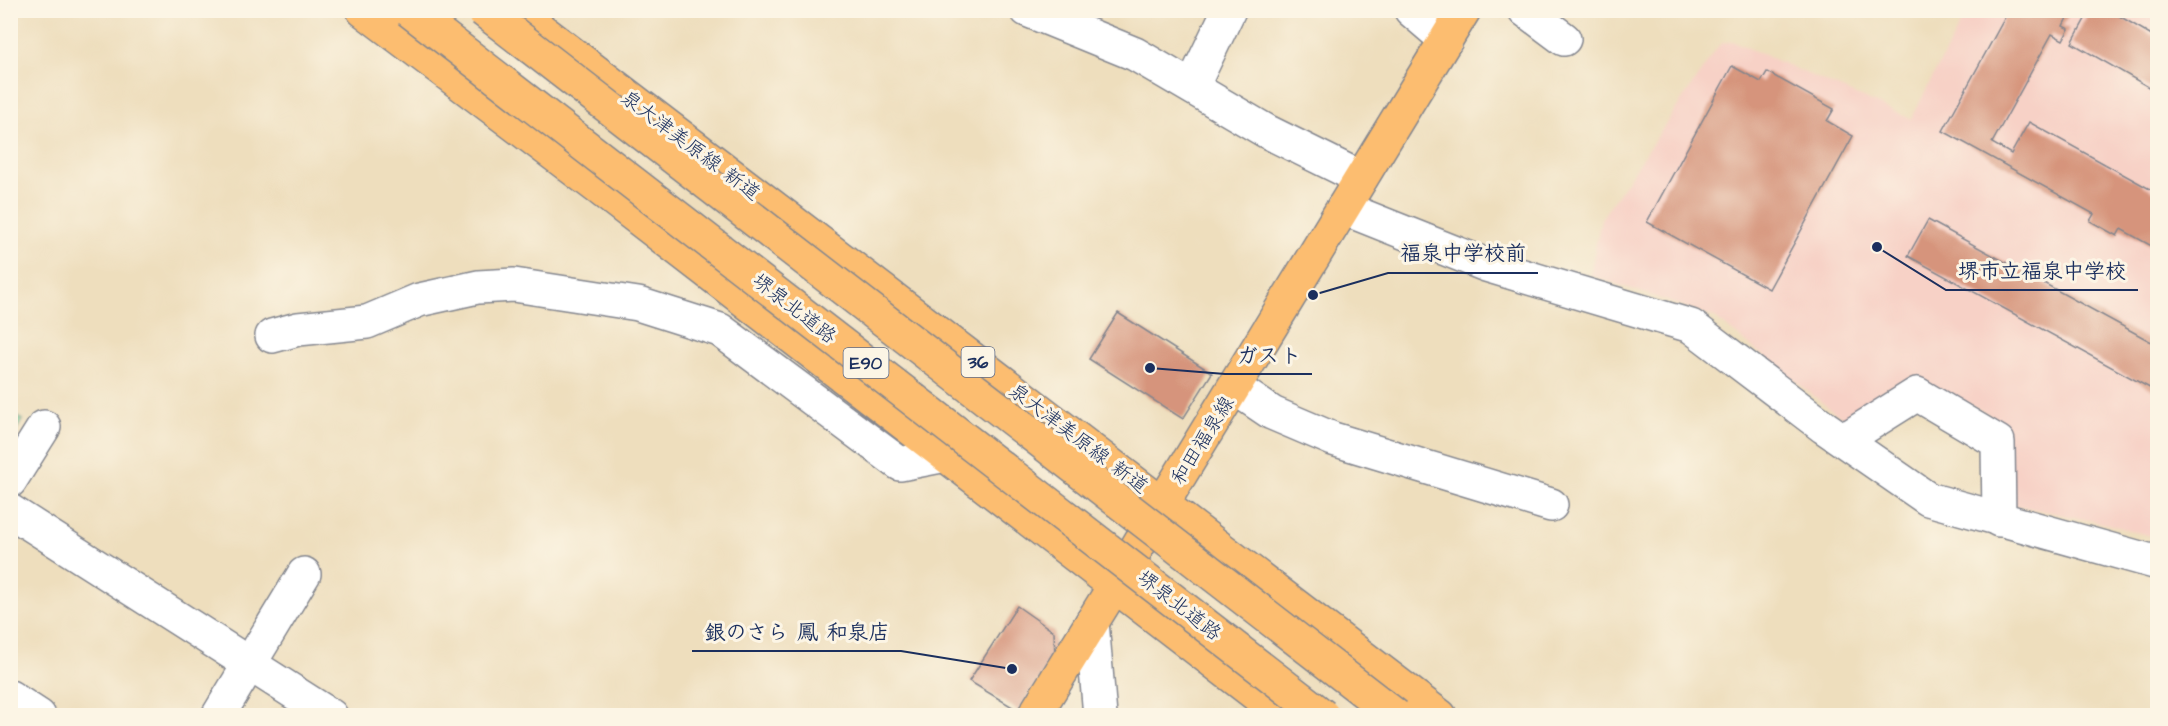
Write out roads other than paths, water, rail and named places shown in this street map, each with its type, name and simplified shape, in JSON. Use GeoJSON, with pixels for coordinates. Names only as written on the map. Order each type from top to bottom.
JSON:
{"type":"FeatureCollection","features":[{"type":"Feature","properties":{"kind":"main road"},"geometry":{"type":"LineString","coordinates":[[363,10],[600,189],[1284,716]]}},
{"type":"Feature","properties":{"kind":"main road","name":"堺泉北道路"},"geometry":{"type":"LineString","coordinates":[[409,10],[1323,716]]}},
{"type":"Feature","properties":{"kind":"main road","name":"E90"},"geometry":{"type":"LineString","coordinates":[[483,10],[1396,716]]}},
{"type":"Feature","properties":{"kind":"main road","name":"泉大津美原線 新道"},"geometry":{"type":"LineString","coordinates":[[515,10],[1440,716]]}},
{"type":"Feature","properties":{"kind":"main road","name":"和田福泉線"},"geometry":{"type":"LineString","coordinates":[[1034,716],[1464,10]]}},
{"type":"Feature","properties":{"kind":"street"},"geometry":{"type":"LineString","coordinates":[[1027,10],[1135,54],[1266,131],[1361,178]]}},
{"type":"Feature","properties":{"kind":"street"},"geometry":{"type":"LineString","coordinates":[[1192,87],[1229,10]]}},
{"type":"Feature","properties":{"kind":"street"},"geometry":{"type":"LineString","coordinates":[[1411,10],[1446,40]]}},
{"type":"Feature","properties":{"kind":"street"},"geometry":{"type":"LineString","coordinates":[[1526,10],[1564,39]]}},
{"type":"Feature","properties":{"kind":"street"},"geometry":{"type":"LineString","coordinates":[[1343,208],[1486,265],[1691,326],[1824,428],[1928,499],[2157,562]]}},
{"type":"Feature","properties":{"kind":"street"},"geometry":{"type":"LineString","coordinates":[[272,336],[298,329],[367,322],[419,300],[478,287],[514,285],[638,304],[720,330],[900,464],[946,455]]}},
{"type":"Feature","properties":{"kind":"street"},"geometry":{"type":"LineString","coordinates":[[1235,388],[1272,413],[1334,440],[1551,505]]}},
{"type":"Feature","properties":{"kind":"street"},"geometry":{"type":"LineString","coordinates":[[1844,440],[1917,394],[1998,442],[1999,520]]}},
{"type":"Feature","properties":{"kind":"street"},"geometry":{"type":"LineString","coordinates":[[10,481],[44,428]]}},
{"type":"Feature","properties":{"kind":"street"},"geometry":{"type":"LineString","coordinates":[[10,511],[331,716]]}},
{"type":"Feature","properties":{"kind":"street"},"geometry":{"type":"LineString","coordinates":[[218,716],[304,574]]}},
{"type":"Feature","properties":{"kind":"street"},"geometry":{"type":"LineString","coordinates":[[1092,622],[1100,716]]}},
{"type":"Feature","properties":{"kind":"street"},"geometry":{"type":"LineString","coordinates":[[10,698],[39,716]]}},
{"type":"Feature","properties":{"kind":"place","name":"堺市立福泉中学校"},"geometry":{"type":"Point","coordinates":[1877,247]}},
{"type":"Feature","properties":{"kind":"place","name":"福泉中学校前"},"geometry":{"type":"Point","coordinates":[1313,295]}},
{"type":"Feature","properties":{"kind":"place","name":"ガスト"},"geometry":{"type":"Point","coordinates":[1150,368]}},
{"type":"Feature","properties":{"kind":"place","name":"銀のさら 鳳 和泉店"},"geometry":{"type":"Point","coordinates":[1012,669]}}]}
